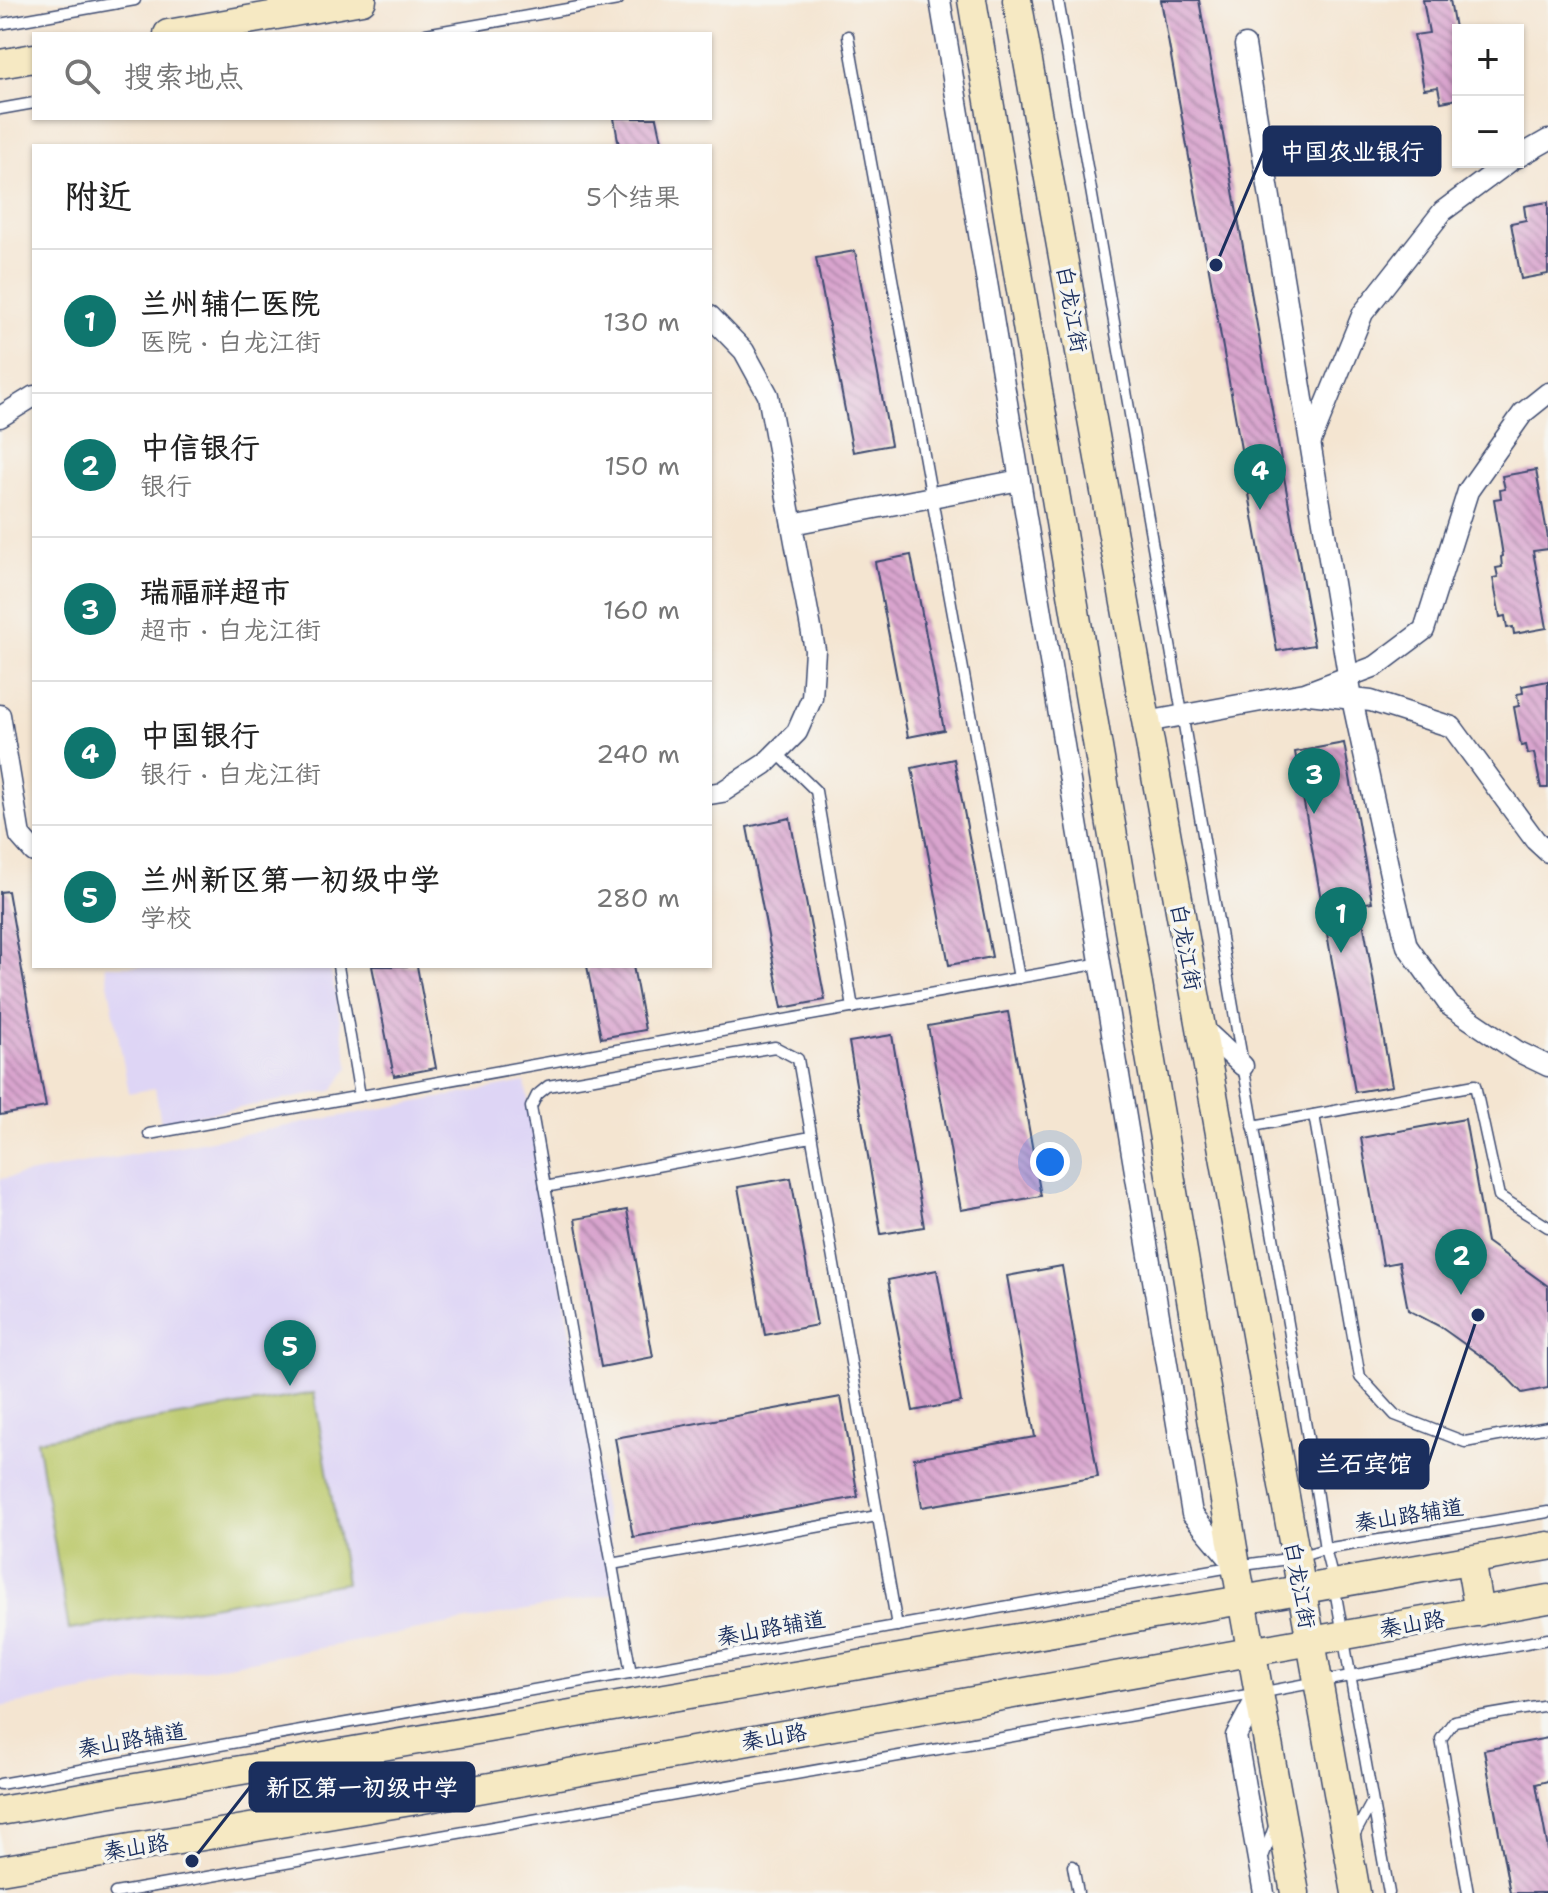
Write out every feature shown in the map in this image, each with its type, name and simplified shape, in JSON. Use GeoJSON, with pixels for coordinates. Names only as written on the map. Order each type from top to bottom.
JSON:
{"type":"FeatureCollection","features":[{"type":"Feature","properties":{"kind":"main road"},"geometry":{"type":"LineString","coordinates":[[179,32],[362,0]]}},
{"type":"Feature","properties":{"kind":"main road"},"geometry":{"type":"LineString","coordinates":[[972,0],[1236,1566],[1295,1893]]}},
{"type":"Feature","properties":{"kind":"main road","name":"白龙江街"},"geometry":{"type":"LineString","coordinates":[[1017,0],[1356,1893]]}},
{"type":"Feature","properties":{"kind":"main road"},"geometry":{"type":"LineString","coordinates":[[0,64],[32,58]]}},
{"type":"Feature","properties":{"kind":"main road"},"geometry":{"type":"LineString","coordinates":[[0,1811],[1548,1546]]}},
{"type":"Feature","properties":{"kind":"main road"},"geometry":{"type":"LineString","coordinates":[[1470,1560],[1479,1612]]}},
{"type":"Feature","properties":{"kind":"main road","name":"秦山路"},"geometry":{"type":"LineString","coordinates":[[0,1870],[417,1800],[1548,1599]]}},
{"type":"Feature","properties":{"kind":"street"},"geometry":{"type":"LineString","coordinates":[[940,0],[1192,1514],[1236,1566]]}},
{"type":"Feature","properties":{"kind":"street"},"geometry":{"type":"LineString","coordinates":[[1245,45],[1352,699],[1407,946],[1450,1006],[1517,1051],[1548,1066]]}},
{"type":"Feature","properties":{"kind":"street"},"geometry":{"type":"LineString","coordinates":[[1524,154],[1548,140]]}},
{"type":"Feature","properties":{"kind":"street"},"geometry":{"type":"LineString","coordinates":[[1311,441],[1363,313],[1443,211],[1501,168]]}},
{"type":"Feature","properties":{"kind":"street"},"geometry":{"type":"LineString","coordinates":[[712,318],[744,351],[768,395],[815,650],[812,698],[797,732],[765,764],[722,792],[712,794]]}},
{"type":"Feature","properties":{"kind":"street"},"geometry":{"type":"LineString","coordinates":[[1146,722],[1305,693],[1376,666],[1424,630],[1468,491],[1523,413],[1548,393]]}},
{"type":"Feature","properties":{"kind":"street"},"geometry":{"type":"LineString","coordinates":[[0,417],[32,397]]}},
{"type":"Feature","properties":{"kind":"street"},"geometry":{"type":"LineString","coordinates":[[792,524],[1020,480]]}},
{"type":"Feature","properties":{"kind":"street"},"geometry":{"type":"LineString","coordinates":[[1305,693],[1371,701],[1452,727],[1535,840],[1548,852]]}},
{"type":"Feature","properties":{"kind":"street"},"geometry":{"type":"LineString","coordinates":[[0,719],[20,836],[32,850]]}},
{"type":"Feature","properties":{"kind":"street"},"geometry":{"type":"LineString","coordinates":[[1200,1026],[1243,1066]]}},
{"type":"Feature","properties":{"kind":"street"},"geometry":{"type":"LineString","coordinates":[[1259,1693],[1236,1736],[1264,1893]]}},
{"type":"Feature","properties":{"kind":"lane"},"geometry":{"type":"LineString","coordinates":[[0,24],[135,0]]}},
{"type":"Feature","properties":{"kind":"lane"},"geometry":{"type":"LineString","coordinates":[[437,32],[618,0]]}},
{"type":"Feature","properties":{"kind":"lane","name":"白龙江街"},"geometry":{"type":"LineString","coordinates":[[1058,0],[1325,1549],[1334,1584],[1389,1893]]}},
{"type":"Feature","properties":{"kind":"lane"},"geometry":{"type":"LineString","coordinates":[[848,36],[1019,978]]}},
{"type":"Feature","properties":{"kind":"lane"},"geometry":{"type":"LineString","coordinates":[[0,109],[32,103]]}},
{"type":"Feature","properties":{"kind":"lane"},"geometry":{"type":"LineString","coordinates":[[776,752],[816,791],[853,1008]]}},
{"type":"Feature","properties":{"kind":"lane"},"geometry":{"type":"LineString","coordinates":[[149,1134],[1101,963]]}},
{"type":"Feature","properties":{"kind":"lane"},"geometry":{"type":"LineString","coordinates":[[338,968],[360,1096]]}},
{"type":"Feature","properties":{"kind":"lane"},"geometry":{"type":"LineString","coordinates":[[631,1673],[531,1107],[537,1095],[548,1086],[775,1047],[798,1059],[897,1626]]}},
{"type":"Feature","properties":{"kind":"lane"},"geometry":{"type":"LineString","coordinates":[[1253,1126],[1475,1085],[1499,1196],[1548,1227]]}},
{"type":"Feature","properties":{"kind":"lane"},"geometry":{"type":"LineString","coordinates":[[1314,1115],[1360,1377],[1395,1415],[1465,1442],[1548,1427]]}},
{"type":"Feature","properties":{"kind":"lane"},"geometry":{"type":"LineString","coordinates":[[545,1187],[811,1137]]}},
{"type":"Feature","properties":{"kind":"lane","name":"秦山路辅道"},"geometry":{"type":"LineString","coordinates":[[0,1784],[1548,1512]]}},
{"type":"Feature","properties":{"kind":"lane"},"geometry":{"type":"LineString","coordinates":[[612,1564],[877,1516]]}},
{"type":"Feature","properties":{"kind":"lane"},"geometry":{"type":"LineString","coordinates":[[115,1893],[1259,1693],[1548,1639]]}},
{"type":"Feature","properties":{"kind":"lane"},"geometry":{"type":"LineString","coordinates":[[1468,1893],[1441,1739],[1454,1721],[1548,1705]]}},
{"type":"Feature","properties":{"kind":"lane"},"geometry":{"type":"LineString","coordinates":[[1347,1847],[1372,1802]]}},
{"type":"Feature","properties":{"kind":"lane"},"geometry":{"type":"LineString","coordinates":[[1259,1867],[1280,1810]]}},
{"type":"Feature","properties":{"kind":"lane"},"geometry":{"type":"LineString","coordinates":[[1073,1866],[1078,1893]]}},
{"type":"Feature","properties":{"kind":"shaded area"},"geometry":{"type":"Polygon","coordinates":[[[105,968],[330,968],[349,1068],[332,1091],[161,1122],[155,1088],[129,1093],[105,968]]]}},
{"type":"Feature","properties":{"kind":"shaded area"},"geometry":{"type":"Polygon","coordinates":[[[525,1082],[619,1593],[0,1707],[0,1179],[525,1082]]]}},
{"type":"Feature","properties":{"kind":"green space"},"geometry":{"type":"Polygon","coordinates":[[[314,1393],[346,1583],[69,1630],[37,1440],[314,1393]]]}},
{"type":"Feature","properties":{"kind":"building"},"geometry":{"type":"Polygon","coordinates":[[[1161,0],[1199,0],[1314,645],[1277,651],[1161,0]]]}},
{"type":"Feature","properties":{"kind":"building"},"geometry":{"type":"Polygon","coordinates":[[[1423,0],[1450,0],[1454,24],[1452,100],[1441,102],[1438,87],[1424,89],[1414,35],[1429,33],[1423,0]]]}},
{"type":"Feature","properties":{"kind":"building"},"geometry":{"type":"Polygon","coordinates":[[[614,120],[657,120],[663,144],[619,144],[614,120]]]}},
{"type":"Feature","properties":{"kind":"building"},"geometry":{"type":"Polygon","coordinates":[[[1548,202],[1548,274],[1521,279],[1511,223],[1526,220],[1524,206],[1548,202]]]}},
{"type":"Feature","properties":{"kind":"building"},"geometry":{"type":"Polygon","coordinates":[[[855,251],[891,445],[853,452],[816,258],[855,251]]]}},
{"type":"Feature","properties":{"kind":"building"},"geometry":{"type":"Polygon","coordinates":[[[1536,470],[1548,549],[1533,551],[1547,628],[1514,634],[1513,627],[1507,628],[1505,616],[1500,617],[1493,578],[1498,577],[1496,568],[1502,567],[1503,556],[1494,499],[1501,498],[1500,490],[1505,489],[1502,476],[1536,470]]]}},
{"type":"Feature","properties":{"kind":"building"},"geometry":{"type":"Polygon","coordinates":[[[911,555],[944,730],[908,737],[875,562],[911,555]]]}},
{"type":"Feature","properties":{"kind":"building"},"geometry":{"type":"Polygon","coordinates":[[[1548,681],[1548,788],[1541,788],[1534,753],[1528,754],[1526,745],[1521,746],[1514,707],[1519,706],[1517,694],[1523,693],[1522,686],[1548,681]]]}},
{"type":"Feature","properties":{"kind":"building"},"geometry":{"type":"Polygon","coordinates":[[[1344,743],[1372,902],[1360,904],[1392,1086],[1355,1092],[1295,752],[1344,743]]]}},
{"type":"Feature","properties":{"kind":"building"},"geometry":{"type":"Polygon","coordinates":[[[954,759],[992,957],[949,965],[912,768],[954,759]]]}},
{"type":"Feature","properties":{"kind":"building"},"geometry":{"type":"Polygon","coordinates":[[[790,818],[825,1000],[782,1008],[747,827],[790,818]]]}},
{"type":"Feature","properties":{"kind":"building"},"geometry":{"type":"Polygon","coordinates":[[[8,891],[46,1107],[0,1115],[0,892],[8,891]]]}},
{"type":"Feature","properties":{"kind":"building"},"geometry":{"type":"Polygon","coordinates":[[[372,968],[417,968],[436,1068],[394,1076],[372,968]]]}},
{"type":"Feature","properties":{"kind":"building"},"geometry":{"type":"Polygon","coordinates":[[[587,968],[633,968],[645,1030],[601,1038],[587,968]]]}},
{"type":"Feature","properties":{"kind":"building"},"geometry":{"type":"Polygon","coordinates":[[[1008,1012],[1041,1196],[961,1210],[928,1026],[1008,1012]]]}},
{"type":"Feature","properties":{"kind":"building"},"geometry":{"type":"Polygon","coordinates":[[[892,1035],[924,1227],[881,1234],[849,1042],[892,1035]]]}},
{"type":"Feature","properties":{"kind":"building"},"geometry":{"type":"Polygon","coordinates":[[[1465,1119],[1487,1242],[1548,1286],[1548,1388],[1522,1393],[1498,1368],[1439,1326],[1408,1310],[1399,1262],[1383,1265],[1361,1138],[1465,1119]]]}},
{"type":"Feature","properties":{"kind":"building"},"geometry":{"type":"Polygon","coordinates":[[[791,1178],[817,1325],[765,1335],[738,1187],[791,1178]]]}},
{"type":"Feature","properties":{"kind":"building"},"geometry":{"type":"Polygon","coordinates":[[[627,1210],[653,1357],[601,1367],[575,1219],[627,1210]]]}},
{"type":"Feature","properties":{"kind":"building"},"geometry":{"type":"Polygon","coordinates":[[[1062,1266],[1098,1477],[922,1507],[914,1458],[1035,1437],[1007,1276],[1062,1266]]]}},
{"type":"Feature","properties":{"kind":"building"},"geometry":{"type":"Polygon","coordinates":[[[937,1270],[961,1402],[913,1411],[888,1280],[937,1270]]]}},
{"type":"Feature","properties":{"kind":"building"},"geometry":{"type":"Polygon","coordinates":[[[841,1397],[858,1497],[633,1537],[615,1438],[841,1397]]]}},
{"type":"Feature","properties":{"kind":"building"},"geometry":{"type":"Polygon","coordinates":[[[1548,1738],[1548,1781],[1536,1784],[1548,1849],[1548,1893],[1510,1893],[1484,1750],[1548,1738]]]}},
{"type":"Feature","properties":{"kind":"place","name":"中国农业银行"},"geometry":{"type":"Point","coordinates":[1216,265]}},
{"type":"Feature","properties":{"kind":"place","name":"中国银行"},"geometry":{"type":"Point","coordinates":[1260,510]}},
{"type":"Feature","properties":{"kind":"place","name":"瑞福祥超市"},"geometry":{"type":"Point","coordinates":[1314,814]}},
{"type":"Feature","properties":{"kind":"place","name":"兰州辅仁医院"},"geometry":{"type":"Point","coordinates":[1341,953]}},
{"type":"Feature","properties":{"kind":"place","name":"中信银行"},"geometry":{"type":"Point","coordinates":[1461,1295]}},
{"type":"Feature","properties":{"kind":"place","name":"兰石宾馆"},"geometry":{"type":"Point","coordinates":[1478,1315]}},
{"type":"Feature","properties":{"kind":"place","name":"兰州新区第一初级中学"},"geometry":{"type":"Point","coordinates":[290,1386]}},
{"type":"Feature","properties":{"kind":"place","name":"新区第一初级中学"},"geometry":{"type":"Point","coordinates":[192,1861]}}]}
